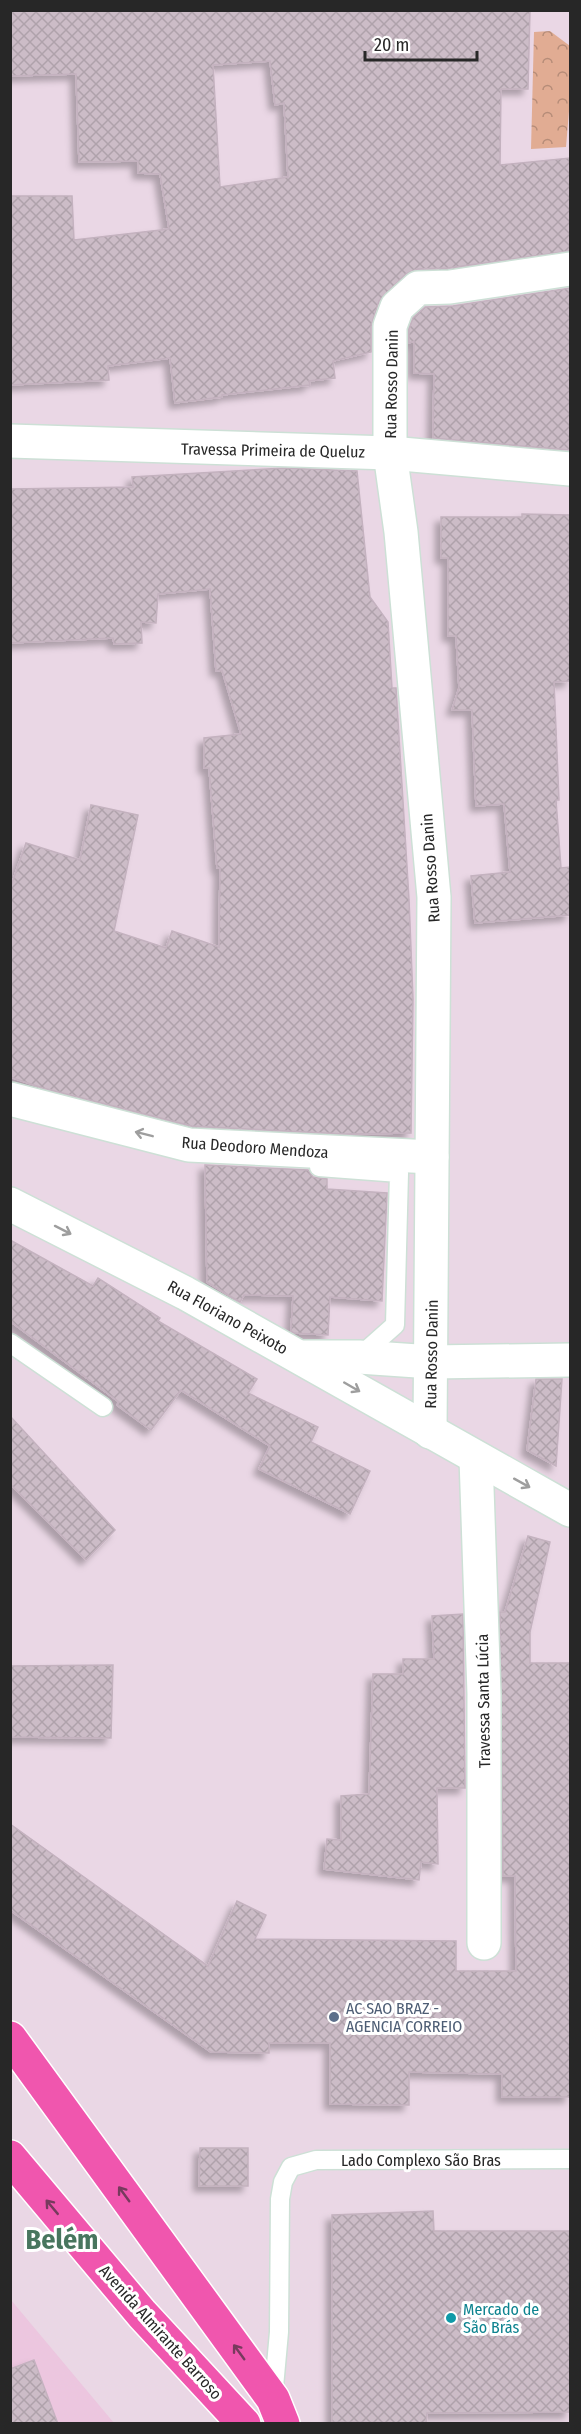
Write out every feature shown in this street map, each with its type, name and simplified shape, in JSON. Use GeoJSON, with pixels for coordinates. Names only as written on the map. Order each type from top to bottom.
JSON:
{"type":"FeatureCollection","features":[{"type":"Feature","properties":{"kind":"main road"},"geometry":{"type":"LineString","coordinates":[[10,2038],[278,2411]]}},
{"type":"Feature","properties":{"kind":"main road","name":"Avenida Almirante Barroso"},"geometry":{"type":"LineString","coordinates":[[10,2157],[141,2314],[244,2424]]}},
{"type":"Feature","properties":{"kind":"street","name":"Rua Rosso Danin"},"geometry":{"type":"LineString","coordinates":[[430,1432],[434,897],[401,532],[390,453],[390,326],[397,307],[418,288],[450,287],[570,270]]}},
{"type":"Feature","properties":{"kind":"street","name":"Travessa Primeira de Queluz"},"geometry":{"type":"LineString","coordinates":[[10,441],[390,453],[570,469]]}},
{"type":"Feature","properties":{"kind":"street","name":"Rua Deodoro Mendoza"},"geometry":{"type":"LineString","coordinates":[[10,1099],[189,1144],[432,1157]]}},
{"type":"Feature","properties":{"kind":"street","name":"Rua Floriano Peixoto"},"geometry":{"type":"LineString","coordinates":[[10,1204],[185,1293],[302,1357],[360,1357],[432,1362],[570,1360]]}},
{"type":"Feature","properties":{"kind":"street"},"geometry":{"type":"LineString","coordinates":[[302,1357],[570,1510]]}},
{"type":"Feature","properties":{"kind":"street","name":"Travessa Santa Lúcia"},"geometry":{"type":"LineString","coordinates":[[476,1458],[484,1694],[484,1943]]}},
{"type":"Feature","properties":{"kind":"lane"},"geometry":{"type":"LineString","coordinates":[[199,1159],[399,1173],[395,1324],[360,1357]]}},
{"type":"Feature","properties":{"kind":"lane"},"geometry":{"type":"LineString","coordinates":[[10,1343],[104,1407]]}},
{"type":"Feature","properties":{"kind":"lane","name":"Lado Complexo São Bras"},"geometry":{"type":"LineString","coordinates":[[278,2411],[280,2199],[283,2182],[291,2167],[316,2160],[570,2159]]}},
{"type":"Feature","properties":{"kind":"shaded area"},"geometry":{"type":"Polygon","coordinates":[[[11,2300],[114,2423],[11,2423],[11,2300]]]}},
{"type":"Feature","properties":{"kind":"green space"},"geometry":{"type":"Polygon","coordinates":[[[550,31],[570,46],[570,99],[566,147],[531,149],[534,32],[550,31]]]}},
{"type":"Feature","properties":{"kind":"building"},"geometry":{"type":"Polygon","coordinates":[[[10,10],[530,10],[528,89],[501,89],[500,165],[570,158],[570,251],[448,268],[417,269],[406,274],[379,301],[371,326],[371,352],[333,361],[335,378],[309,381],[310,385],[175,403],[170,358],[108,366],[109,380],[10,385],[10,196],[72,196],[74,240],[169,229],[160,174],[138,173],[138,161],[79,162],[76,74],[10,76],[10,10]],[[270,61],[213,65],[220,187],[288,177],[284,103],[275,105],[270,61]]]}},
{"type":"Feature","properties":{"kind":"building"},"geometry":{"type":"Polygon","coordinates":[[[570,288],[570,450],[433,438],[434,374],[414,373],[414,341],[409,343],[409,329],[413,318],[425,307],[453,306],[570,288]]]}},
{"type":"Feature","properties":{"kind":"building"},"geometry":{"type":"Polygon","coordinates":[[[285,468],[357,471],[370,597],[388,622],[392,688],[396,688],[409,899],[413,999],[411,1133],[344,1134],[192,1126],[43,1088],[10,1077],[10,889],[26,843],[80,860],[91,805],[138,815],[114,931],[166,948],[172,931],[219,947],[220,868],[217,868],[209,768],[204,768],[204,738],[241,734],[222,670],[216,671],[210,589],[158,594],[156,623],[141,622],[142,643],[114,644],[113,638],[10,643],[10,489],[133,487],[132,477],[285,468]]]}},
{"type":"Feature","properties":{"kind":"building"},"geometry":{"type":"Polygon","coordinates":[[[522,514],[570,515],[570,681],[554,682],[559,800],[556,800],[561,868],[570,867],[570,915],[475,923],[471,876],[510,872],[504,804],[476,806],[472,710],[452,710],[459,688],[456,636],[448,636],[448,558],[441,558],[441,517],[522,517],[522,514]]]}},
{"type":"Feature","properties":{"kind":"building"},"geometry":{"type":"Polygon","coordinates":[[[205,1165],[308,1170],[313,1177],[327,1179],[327,1189],[387,1193],[382,1301],[330,1297],[328,1335],[294,1333],[291,1331],[293,1296],[244,1295],[240,1302],[207,1282],[205,1165]]]}},
{"type":"Feature","properties":{"kind":"building"},"geometry":{"type":"Polygon","coordinates":[[[10,1240],[93,1286],[98,1278],[160,1318],[158,1321],[257,1379],[248,1393],[318,1427],[311,1442],[370,1471],[350,1514],[259,1469],[270,1446],[181,1390],[151,1430],[117,1405],[119,1402],[10,1321],[10,1240]]]}},
{"type":"Feature","properties":{"kind":"building"},"geometry":{"type":"Polygon","coordinates":[[[536,1379],[562,1379],[556,1466],[527,1450],[536,1379]]]}},
{"type":"Feature","properties":{"kind":"building"},"geometry":{"type":"Polygon","coordinates":[[[10,1416],[115,1530],[86,1560],[10,1484],[10,1416]]]}},
{"type":"Feature","properties":{"kind":"building"},"geometry":{"type":"Polygon","coordinates":[[[528,1536],[550,1542],[530,1632],[530,1663],[570,1663],[570,2097],[502,2097],[502,2074],[409,2072],[409,2105],[330,2104],[330,2043],[269,2043],[269,2053],[211,2052],[10,1910],[10,1824],[208,1966],[237,1901],[266,1915],[255,1939],[456,1941],[456,1971],[516,1971],[515,1876],[503,1876],[500,1612],[505,1612],[528,1536]]]}},
{"type":"Feature","properties":{"kind":"building"},"geometry":{"type":"Polygon","coordinates":[[[463,1614],[465,1788],[437,1788],[438,1864],[421,1862],[419,1880],[324,1869],[327,1839],[341,1840],[341,1796],[369,1794],[373,1674],[403,1674],[403,1659],[434,1659],[432,1616],[463,1614]]]}},
{"type":"Feature","properties":{"kind":"building"},"geometry":{"type":"Polygon","coordinates":[[[113,1665],[111,1738],[10,1737],[10,1666],[113,1665]]]}},
{"type":"Feature","properties":{"kind":"building"},"geometry":{"type":"Polygon","coordinates":[[[200,2148],[248,2148],[248,2186],[199,2186],[200,2148]]]}},
{"type":"Feature","properties":{"kind":"building","name":"Mercado de São Brás"},"geometry":{"type":"Polygon","coordinates":[[[433,2211],[434,2231],[570,2231],[570,2412],[427,2413],[426,2423],[332,2422],[332,2215],[433,2211]]]}},
{"type":"Feature","properties":{"kind":"building"},"geometry":{"type":"Polygon","coordinates":[[[34,2360],[58,2424],[10,2424],[10,2369],[34,2360]]]}},
{"type":"Feature","properties":{"kind":"place","name":"AC SAO BRAZ - AGENCIA CORREIO"},"geometry":{"type":"Point","coordinates":[334,2017]}},
{"type":"Feature","properties":{"kind":"place","name":"Mercado de São Brás"},"geometry":{"type":"Point","coordinates":[451,2318]}},
{"type":"Feature","properties":{"kind":"district","name":"Belém"},"geometry":{"type":"Point","coordinates":[62,2239]}}]}
